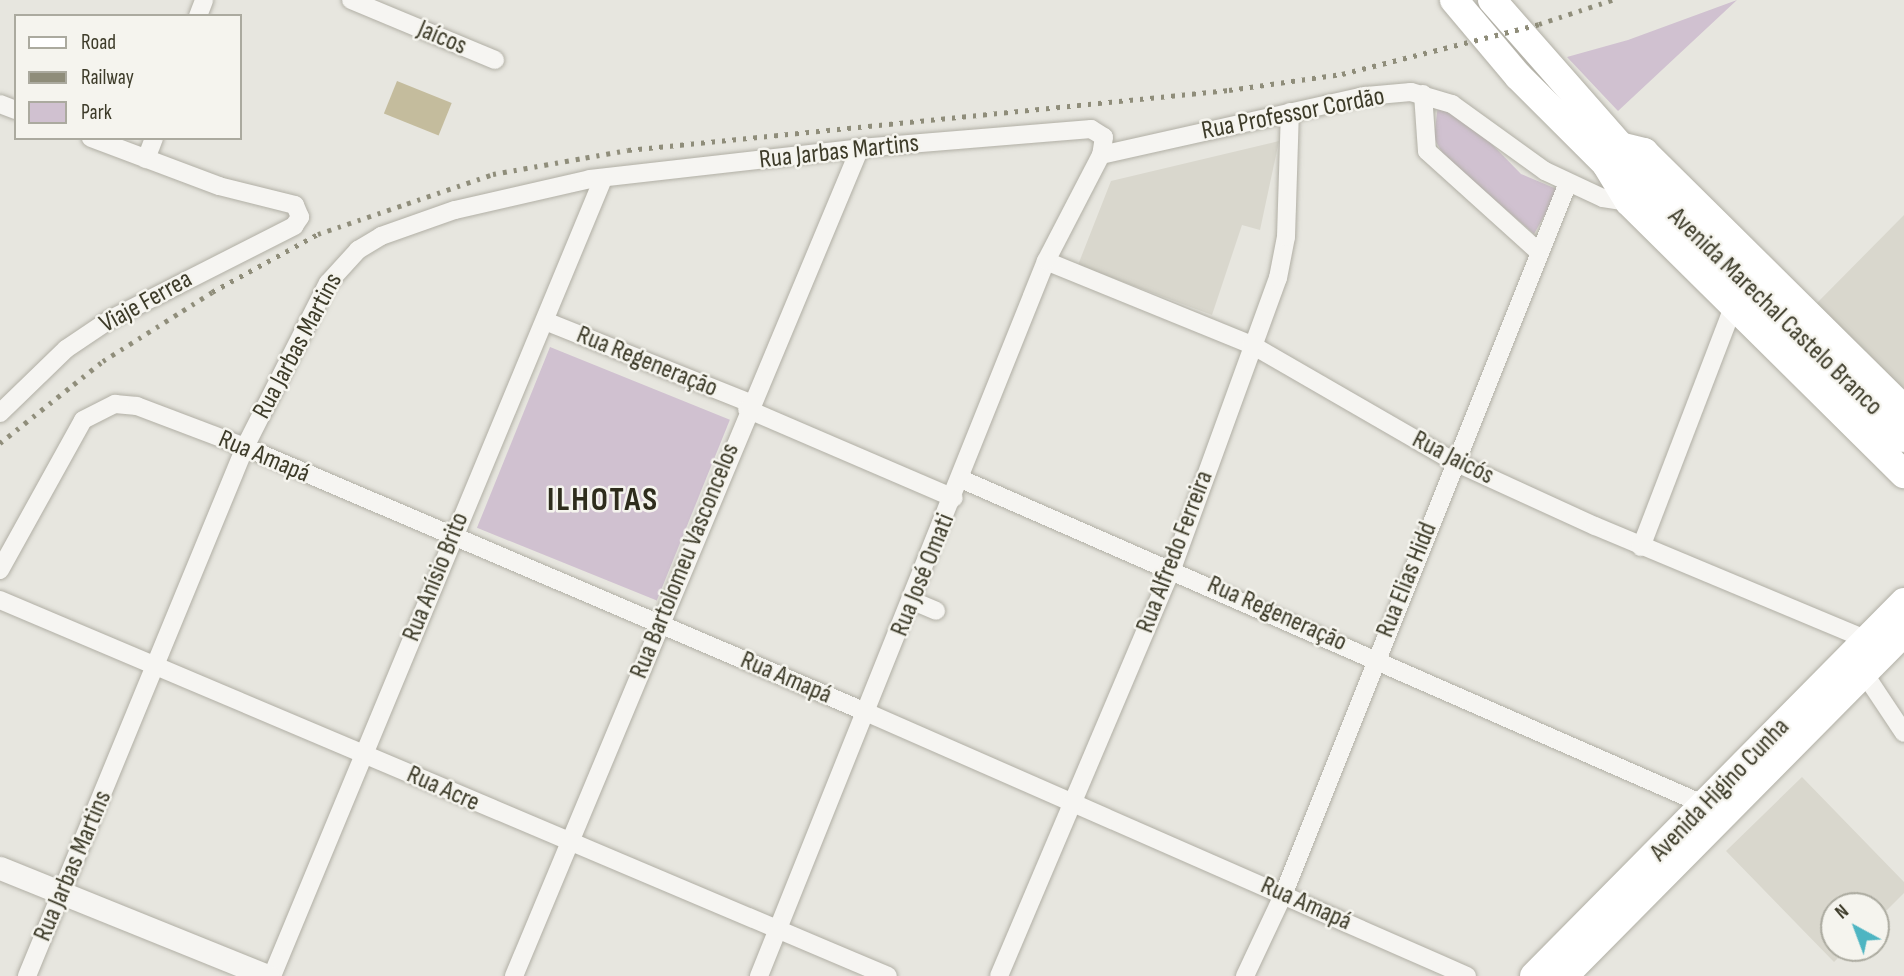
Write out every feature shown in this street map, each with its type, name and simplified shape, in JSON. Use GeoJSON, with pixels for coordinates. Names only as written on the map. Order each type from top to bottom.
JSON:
{"type":"FeatureCollection","features":[{"type":"Feature","properties":{"kind":"main road"},"geometry":{"type":"LineString","coordinates":[[1454,0],[1518,76],[1615,155],[1644,152],[1904,409]]}},
{"type":"Feature","properties":{"kind":"main road"},"geometry":{"type":"LineString","coordinates":[[1492,0],[1615,155],[1637,194],[1734,305],[1904,474]]}},
{"type":"Feature","properties":{"kind":"main road","name":"Avenida Marechal Castelo Branco"},"geometry":{"type":"LineString","coordinates":[[1637,194],[1904,438]]}},
{"type":"Feature","properties":{"kind":"main road","name":"Avenida Higino Cunha"},"geometry":{"type":"LineString","coordinates":[[1535,976],[1904,602]]}},
{"type":"Feature","properties":{"kind":"main road","name":"Avenida Higino Cunha"},"geometry":{"type":"LineString","coordinates":[[1564,976],[1904,633]]}},
{"type":"Feature","properties":{"kind":"street","name":"Jaícos"},"geometry":{"type":"LineString","coordinates":[[351,0],[495,60]]}},
{"type":"Feature","properties":{"kind":"street","name":"Rua Professor Cordão"},"geometry":{"type":"LineString","coordinates":[[1101,155],[1366,96],[1423,94],[1471,116],[1545,172],[1568,183]]}},
{"type":"Feature","properties":{"kind":"street"},"geometry":{"type":"LineString","coordinates":[[1423,94],[1427,151],[1540,253]]}},
{"type":"Feature","properties":{"kind":"street","name":"Rua Alfredo Ferreira"},"geometry":{"type":"LineString","coordinates":[[999,976],[1172,569],[1278,278],[1286,237],[1290,112]]}},
{"type":"Feature","properties":{"kind":"street","name":"Rua Jarbas Martins"},"geometry":{"type":"LineString","coordinates":[[27,976],[158,665],[244,447],[328,283],[358,250],[381,236],[455,210],[570,182],[860,148],[1091,129],[1104,137],[1101,155]]}},
{"type":"Feature","properties":{"kind":"street"},"geometry":{"type":"LineString","coordinates":[[96,140],[146,159],[153,140]]}},
{"type":"Feature","properties":{"kind":"street","name":"Rua Bartolomeu Vasconcelos"},"geometry":{"type":"LineString","coordinates":[[513,976],[749,406],[860,148]]}},
{"type":"Feature","properties":{"kind":"street","name":"Rua José Omati"},"geometry":{"type":"LineString","coordinates":[[759,976],[913,601],[1046,261],[1088,174],[1101,155]]}},
{"type":"Feature","properties":{"kind":"street","name":"Viaje Ferrea"},"geometry":{"type":"LineString","coordinates":[[0,413],[66,349],[109,320],[294,226],[300,210],[146,159]]}},
{"type":"Feature","properties":{"kind":"street","name":"Rua Anísio Brito"},"geometry":{"type":"LineString","coordinates":[[270,976],[451,537],[545,321],[603,179]]}},
{"type":"Feature","properties":{"kind":"street"},"geometry":{"type":"LineString","coordinates":[[1568,183],[1603,198],[1637,194]]}},
{"type":"Feature","properties":{"kind":"street","name":"Rua Elias Hidd"},"geometry":{"type":"LineString","coordinates":[[1245,976],[1284,893],[1568,183]]}},
{"type":"Feature","properties":{"kind":"street","name":"Rua Jaicós"},"geometry":{"type":"LineString","coordinates":[[1046,261],[1252,345],[1455,462],[1641,547],[1867,640]]}},
{"type":"Feature","properties":{"kind":"street"},"geometry":{"type":"LineString","coordinates":[[1641,547],[1734,305]]}},
{"type":"Feature","properties":{"kind":"street","name":"Rua Regeneração"},"geometry":{"type":"LineString","coordinates":[[545,321],[749,406],[954,498]]}},
{"type":"Feature","properties":{"kind":"street","name":"Rua Amapá"},"geometry":{"type":"LineString","coordinates":[[0,570],[83,421],[99,410],[115,404],[137,406],[244,447],[868,713],[1284,893],[1467,976]]}},
{"type":"Feature","properties":{"kind":"street","name":"Rua Regeneração"},"geometry":{"type":"LineString","coordinates":[[961,479],[1376,658],[1705,805]]}},
{"type":"Feature","properties":{"kind":"street","name":"Rua Acre"},"geometry":{"type":"LineString","coordinates":[[0,600],[158,665],[568,844],[888,976]]}},
{"type":"Feature","properties":{"kind":"street"},"geometry":{"type":"LineString","coordinates":[[913,601],[936,611]]}},
{"type":"Feature","properties":{"kind":"street"},"geometry":{"type":"LineString","coordinates":[[1864,673],[1904,733]]}},
{"type":"Feature","properties":{"kind":"street"},"geometry":{"type":"LineString","coordinates":[[0,868],[270,976]]}},
{"type":"Feature","properties":{"kind":"shaded area"},"geometry":{"type":"Polygon","coordinates":[[[397,81],[452,103],[439,136],[384,113],[397,81]]]}},
{"type":"Feature","properties":{"kind":"shaded area"},"geometry":{"type":"Polygon","coordinates":[[[1279,141],[1260,230],[1242,225],[1212,315],[1078,265],[1111,181],[1279,141]]]}},
{"type":"Feature","properties":{"kind":"shaded area"},"geometry":{"type":"Polygon","coordinates":[[[1904,215],[1904,393],[1815,305],[1904,215]]]}},
{"type":"Feature","properties":{"kind":"shaded area"},"geometry":{"type":"Polygon","coordinates":[[[1802,777],[1904,882],[1904,893],[1890,907],[1890,892],[1820,892],[1820,948],[1726,851],[1802,777]]]}},
{"type":"Feature","properties":{"kind":"green space"},"geometry":{"type":"Polygon","coordinates":[[[1737,0],[1618,111],[1567,57],[1628,40],[1737,0]]]}},
{"type":"Feature","properties":{"kind":"green space"},"geometry":{"type":"Polygon","coordinates":[[[1438,105],[1478,130],[1521,174],[1559,190],[1534,234],[1444,156],[1434,138],[1438,105]]]}},
{"type":"Feature","properties":{"kind":"green space"},"geometry":{"type":"Polygon","coordinates":[[[550,347],[730,420],[657,600],[477,528],[550,347]]]}},
{"type":"Feature","properties":{"kind":"railway"},"geometry":{"type":"LineString","coordinates":[[0,443],[103,361],[212,292],[318,234],[493,174],[628,150],[1229,90],[1342,74],[1539,24],[1612,0]]}},
{"type":"Feature","properties":{"kind":"district","name":"ILHOTAS"},"geometry":{"type":"Point","coordinates":[603,501]}}]}
